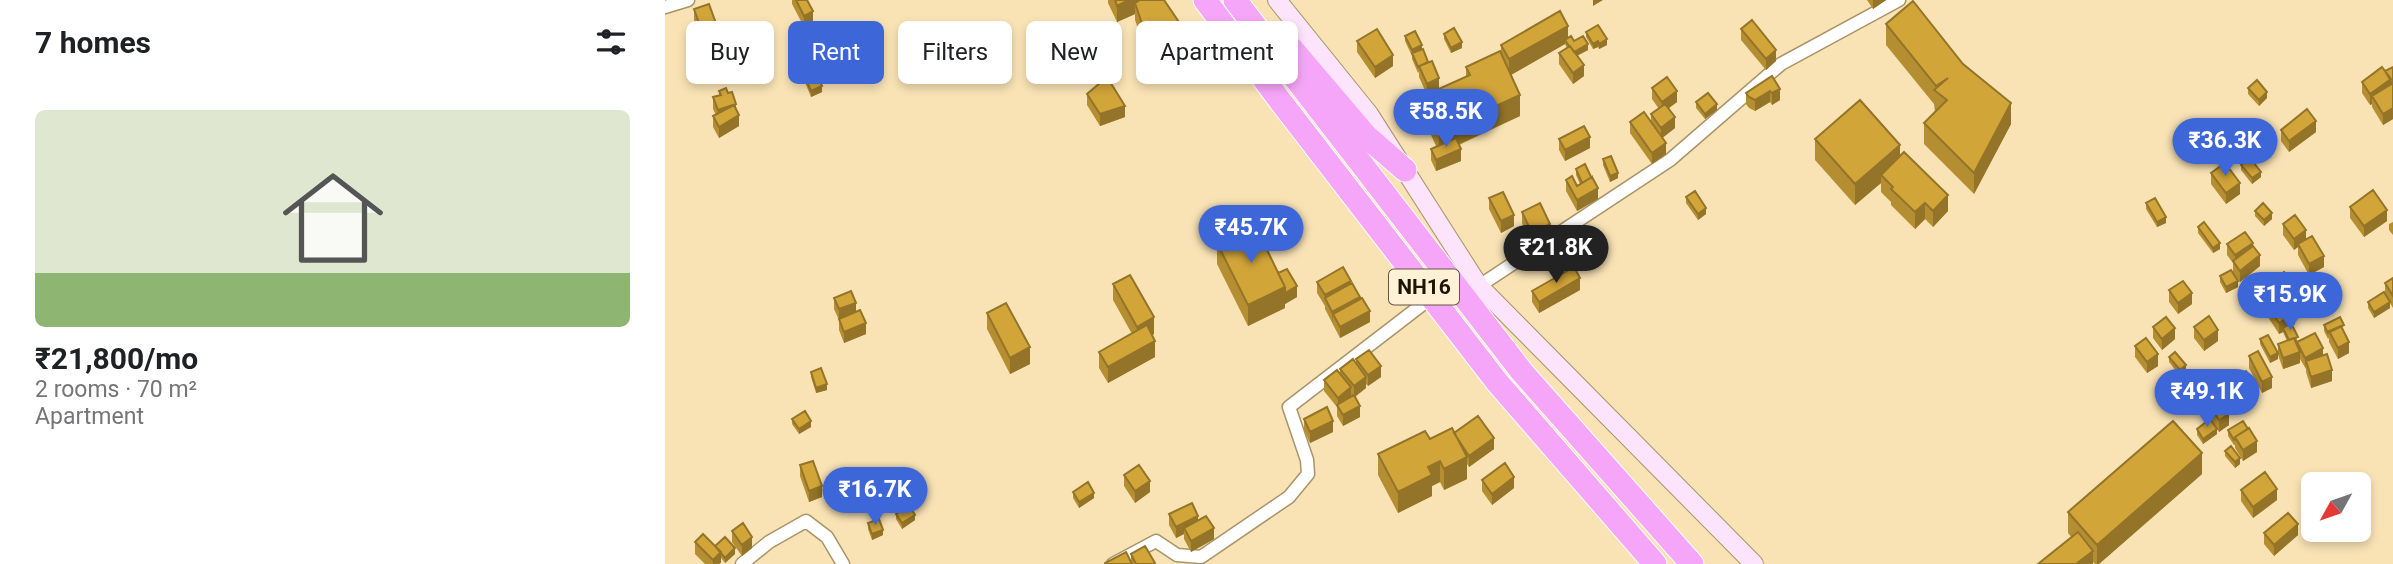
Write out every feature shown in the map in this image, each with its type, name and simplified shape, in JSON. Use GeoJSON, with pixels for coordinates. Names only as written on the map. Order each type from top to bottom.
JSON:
{"type":"FeatureCollection","features":[{"type":"Feature","properties":{"kind":"highway","name":"NH16"},"geometry":{"type":"LineString","coordinates":[[1205,0],[1497,382],[1655,564]]}},
{"type":"Feature","properties":{"kind":"highway","name":"NH16"},"geometry":{"type":"LineString","coordinates":[[1235,0],[1522,372],[1692,564]]}},
{"type":"Feature","properties":{"kind":"highway"},"geometry":{"type":"LineString","coordinates":[[1235,0],[1292,49],[1366,136],[1405,170]]}},
{"type":"Feature","properties":{"kind":"street"},"geometry":{"type":"LineString","coordinates":[[665,7],[688,0]]}},
{"type":"Feature","properties":{"kind":"street"},"geometry":{"type":"LineString","coordinates":[[1277,0],[1369,114],[1479,286],[1754,564]]}},
{"type":"Feature","properties":{"kind":"street"},"geometry":{"type":"LineString","coordinates":[[1479,286],[1670,160],[1781,64],[1899,0]]}},
{"type":"Feature","properties":{"kind":"street"},"geometry":{"type":"LineString","coordinates":[[1113,564],[1156,541],[1177,555],[1201,557],[1289,498],[1308,474],[1307,460],[1289,407],[1431,297]]}},
{"type":"Feature","properties":{"kind":"street"},"geometry":{"type":"LineString","coordinates":[[742,564],[769,542],[806,520],[827,537],[843,564]]}},
{"type":"Feature","properties":{"kind":"building"},"geometry":{"type":"Polygon","coordinates":[[[796,0],[807,0],[813,11],[804,16],[796,0]]]}},
{"type":"Feature","properties":{"kind":"building"},"geometry":{"type":"Polygon","coordinates":[[[1115,0],[1129,0],[1117,6],[1115,0]]]}},
{"type":"Feature","properties":{"kind":"building"},"geometry":{"type":"Polygon","coordinates":[[[1140,0],[1164,0],[1178,21],[1141,21],[1135,3],[1140,0]]]}},
{"type":"Feature","properties":{"kind":"building"},"geometry":{"type":"Polygon","coordinates":[[[1913,1],[1963,64],[2011,103],[1974,173],[1924,123],[1947,100],[1934,90],[1948,78],[1936,86],[1886,24],[1913,1]]]}},
{"type":"Feature","properties":{"kind":"building"},"geometry":{"type":"Polygon","coordinates":[[[709,4],[715,21],[698,21],[694,9],[709,4]]]}},
{"type":"Feature","properties":{"kind":"building"},"geometry":{"type":"Polygon","coordinates":[[[1560,11],[1568,26],[1509,59],[1501,45],[1560,11]]]}},
{"type":"Feature","properties":{"kind":"building"},"geometry":{"type":"Polygon","coordinates":[[[1752,20],[1776,50],[1766,59],[1741,29],[1752,20]]]}},
{"type":"Feature","properties":{"kind":"building"},"geometry":{"type":"Polygon","coordinates":[[[1598,25],[1607,39],[1593,44],[1586,32],[1598,25]]]}},
{"type":"Feature","properties":{"kind":"building"},"geometry":{"type":"Polygon","coordinates":[[[1454,28],[1462,42],[1451,48],[1444,34],[1454,28]]]}},
{"type":"Feature","properties":{"kind":"building"},"geometry":{"type":"Polygon","coordinates":[[[1377,29],[1393,55],[1375,67],[1357,41],[1377,29]]]}},
{"type":"Feature","properties":{"kind":"building"},"geometry":{"type":"Polygon","coordinates":[[[1415,31],[1422,45],[1412,50],[1405,36],[1415,31]]]}},
{"type":"Feature","properties":{"kind":"building"},"geometry":{"type":"Polygon","coordinates":[[[1571,36],[1574,41],[1583,36],[1588,44],[1574,52],[1565,40],[1571,36]]]}},
{"type":"Feature","properties":{"kind":"building"},"geometry":{"type":"Polygon","coordinates":[[[1570,46],[1584,65],[1573,73],[1559,53],[1570,46]]]}},
{"type":"Feature","properties":{"kind":"building"},"geometry":{"type":"Polygon","coordinates":[[[1423,49],[1428,62],[1418,67],[1412,53],[1423,49]]]}},
{"type":"Feature","properties":{"kind":"building"},"geometry":{"type":"Polygon","coordinates":[[[1500,51],[1520,95],[1439,132],[1423,96],[1470,75],[1466,67],[1500,51]]]}},
{"type":"Feature","properties":{"kind":"building"},"geometry":{"type":"Polygon","coordinates":[[[1432,61],[1439,78],[1427,84],[1419,66],[1432,61]]]}},
{"type":"Feature","properties":{"kind":"building"},"geometry":{"type":"Polygon","coordinates":[[[2382,67],[2391,79],[2370,94],[2362,82],[2382,67]]]}},
{"type":"Feature","properties":{"kind":"building"},"geometry":{"type":"Polygon","coordinates":[[[2393,67],[2393,82],[2392,83],[2385,71],[2393,67]]]}},
{"type":"Feature","properties":{"kind":"building"},"geometry":{"type":"Polygon","coordinates":[[[1772,76],[1780,89],[1772,93],[1770,91],[1755,100],[1749,97],[1746,93],[1772,76]]]}},
{"type":"Feature","properties":{"kind":"building"},"geometry":{"type":"Polygon","coordinates":[[[1667,77],[1677,91],[1662,102],[1652,88],[1667,77]]]}},
{"type":"Feature","properties":{"kind":"building"},"geometry":{"type":"Polygon","coordinates":[[[2257,80],[2267,92],[2259,100],[2248,88],[2257,80]]]}},
{"type":"Feature","properties":{"kind":"building"},"geometry":{"type":"Polygon","coordinates":[[[2393,83],[2393,108],[2383,114],[2372,96],[2393,83]]]}},
{"type":"Feature","properties":{"kind":"building"},"geometry":{"type":"Polygon","coordinates":[[[808,84],[821,84],[822,86],[811,91],[808,84]]]}},
{"type":"Feature","properties":{"kind":"building"},"geometry":{"type":"Polygon","coordinates":[[[1099,84],[1111,84],[1125,106],[1100,114],[1087,94],[1099,84]]]}},
{"type":"Feature","properties":{"kind":"building"},"geometry":{"type":"Polygon","coordinates":[[[726,88],[728,93],[732,92],[736,104],[718,110],[713,97],[721,95],[719,91],[726,88]]]}},
{"type":"Feature","properties":{"kind":"building"},"geometry":{"type":"Polygon","coordinates":[[[1708,93],[1717,104],[1705,114],[1696,102],[1708,93]]]}},
{"type":"Feature","properties":{"kind":"building"},"geometry":{"type":"Polygon","coordinates":[[[1860,100],[1900,145],[1855,184],[1815,139],[1860,100]]]}},
{"type":"Feature","properties":{"kind":"building"},"geometry":{"type":"Polygon","coordinates":[[[1665,104],[1675,117],[1661,128],[1651,114],[1665,104]]]}},
{"type":"Feature","properties":{"kind":"building"},"geometry":{"type":"Polygon","coordinates":[[[734,105],[739,115],[719,127],[713,116],[734,105]]]}},
{"type":"Feature","properties":{"kind":"building"},"geometry":{"type":"Polygon","coordinates":[[[2307,109],[2316,121],[2289,141],[2281,130],[2307,109]]]}},
{"type":"Feature","properties":{"kind":"building"},"geometry":{"type":"Polygon","coordinates":[[[1644,112],[1666,143],[1652,153],[1630,122],[1644,112]]]}},
{"type":"Feature","properties":{"kind":"building"},"geometry":{"type":"Polygon","coordinates":[[[2257,121],[2267,134],[2259,141],[2249,127],[2257,121]]]}},
{"type":"Feature","properties":{"kind":"building"},"geometry":{"type":"Polygon","coordinates":[[[1584,126],[1590,137],[1565,150],[1559,139],[1584,126]]]}},
{"type":"Feature","properties":{"kind":"building"},"geometry":{"type":"Polygon","coordinates":[[[1456,138],[1461,149],[1436,160],[1431,149],[1456,138]]]}},
{"type":"Feature","properties":{"kind":"building"},"geometry":{"type":"Polygon","coordinates":[[[1904,152],[1948,195],[1933,211],[1925,203],[1915,212],[1891,189],[1893,187],[1881,175],[1904,152]]]}},
{"type":"Feature","properties":{"kind":"building"},"geometry":{"type":"Polygon","coordinates":[[[1611,156],[1618,173],[1610,176],[1603,159],[1611,156]]]}},
{"type":"Feature","properties":{"kind":"building"},"geometry":{"type":"Polygon","coordinates":[[[2250,158],[2261,172],[2252,178],[2241,165],[2250,158]]]}},
{"type":"Feature","properties":{"kind":"building"},"geometry":{"type":"Polygon","coordinates":[[[2225,163],[2240,183],[2226,193],[2211,173],[2225,163]]]}},
{"type":"Feature","properties":{"kind":"building"},"geometry":{"type":"Polygon","coordinates":[[[1585,164],[1591,177],[1582,183],[1576,169],[1585,164]]]}},
{"type":"Feature","properties":{"kind":"building"},"geometry":{"type":"Polygon","coordinates":[[[1572,176],[1577,186],[1592,177],[1598,188],[1577,200],[1566,180],[1572,176]]]}},
{"type":"Feature","properties":{"kind":"building"},"geometry":{"type":"Polygon","coordinates":[[[2373,190],[2387,210],[2364,226],[2350,207],[2373,190]]]}},
{"type":"Feature","properties":{"kind":"building"},"geometry":{"type":"Polygon","coordinates":[[[1695,191],[1706,208],[1698,214],[1686,197],[1695,191]]]}},
{"type":"Feature","properties":{"kind":"building"},"geometry":{"type":"Polygon","coordinates":[[[1503,192],[1514,215],[1501,221],[1489,198],[1503,192]]]}},
{"type":"Feature","properties":{"kind":"building"},"geometry":{"type":"Polygon","coordinates":[[[2155,198],[2166,217],[2157,222],[2146,203],[2155,198]]]}},
{"type":"Feature","properties":{"kind":"building"},"geometry":{"type":"Polygon","coordinates":[[[1540,203],[1550,224],[1532,233],[1522,212],[1540,203]]]}},
{"type":"Feature","properties":{"kind":"building"},"geometry":{"type":"Polygon","coordinates":[[[2263,203],[2272,213],[2264,220],[2255,211],[2263,203]]]}},
{"type":"Feature","properties":{"kind":"building"},"geometry":{"type":"Polygon","coordinates":[[[2295,215],[2306,230],[2294,239],[2283,224],[2295,215]]]}},
{"type":"Feature","properties":{"kind":"building"},"geometry":{"type":"Polygon","coordinates":[[[2204,222],[2220,243],[2213,248],[2198,227],[2204,222]]]}},
{"type":"Feature","properties":{"kind":"building"},"geometry":{"type":"Polygon","coordinates":[[[1255,225],[1285,287],[1248,305],[1217,243],[1255,225]]]}},
{"type":"Feature","properties":{"kind":"building"},"geometry":{"type":"Polygon","coordinates":[[[2245,232],[2253,243],[2235,255],[2227,244],[2245,232]]]}},
{"type":"Feature","properties":{"kind":"building"},"geometry":{"type":"Polygon","coordinates":[[[2312,236],[2324,256],[2309,264],[2298,244],[2312,236]]]}},
{"type":"Feature","properties":{"kind":"building"},"geometry":{"type":"Polygon","coordinates":[[[2253,246],[2260,255],[2240,271],[2233,261],[2253,246]]]}},
{"type":"Feature","properties":{"kind":"building"},"geometry":{"type":"Polygon","coordinates":[[[1343,267],[1351,281],[1325,295],[1317,282],[1343,267]]]}},
{"type":"Feature","properties":{"kind":"building"},"geometry":{"type":"Polygon","coordinates":[[[1574,267],[1580,278],[1539,302],[1532,291],[1574,267]]]}},
{"type":"Feature","properties":{"kind":"building"},"geometry":{"type":"Polygon","coordinates":[[[1287,269],[1297,286],[1285,293],[1278,273],[1287,269]]]}},
{"type":"Feature","properties":{"kind":"building"},"geometry":{"type":"Polygon","coordinates":[[[2231,270],[2238,281],[2226,287],[2220,276],[2231,270]]]}},
{"type":"Feature","properties":{"kind":"building"},"geometry":{"type":"Polygon","coordinates":[[[2284,272],[2293,282],[2281,292],[2272,282],[2284,272]]]}},
{"type":"Feature","properties":{"kind":"building"},"geometry":{"type":"Polygon","coordinates":[[[1130,275],[1154,317],[1137,327],[1113,284],[1130,275]]]}},
{"type":"Feature","properties":{"kind":"building"},"geometry":{"type":"Polygon","coordinates":[[[2393,278],[2393,296],[2385,283],[2393,278]]]}},
{"type":"Feature","properties":{"kind":"building"},"geometry":{"type":"Polygon","coordinates":[[[2183,281],[2192,293],[2178,303],[2169,290],[2183,281]]]}},
{"type":"Feature","properties":{"kind":"building"},"geometry":{"type":"Polygon","coordinates":[[[1352,283],[1360,297],[1332,312],[1325,298],[1352,283]]]}},
{"type":"Feature","properties":{"kind":"building"},"geometry":{"type":"Polygon","coordinates":[[[2264,287],[2270,295],[2253,308],[2247,300],[2264,287]]]}},
{"type":"Feature","properties":{"kind":"building"},"geometry":{"type":"Polygon","coordinates":[[[851,291],[856,303],[839,309],[834,298],[851,291]]]}},
{"type":"Feature","properties":{"kind":"building"},"geometry":{"type":"Polygon","coordinates":[[[2384,292],[2390,302],[2374,312],[2368,302],[2384,292]]]}},
{"type":"Feature","properties":{"kind":"building"},"geometry":{"type":"Polygon","coordinates":[[[2282,293],[2295,313],[2279,323],[2266,303],[2282,293]]]}},
{"type":"Feature","properties":{"kind":"building"},"geometry":{"type":"Polygon","coordinates":[[[1362,298],[1370,311],[1340,327],[1333,314],[1362,298]]]}},
{"type":"Feature","properties":{"kind":"building"},"geometry":{"type":"Polygon","coordinates":[[[1006,303],[1030,347],[1010,358],[987,313],[1006,303]]]}},
{"type":"Feature","properties":{"kind":"building"},"geometry":{"type":"Polygon","coordinates":[[[860,310],[866,323],[844,332],[839,319],[860,310]]]}},
{"type":"Feature","properties":{"kind":"building"},"geometry":{"type":"Polygon","coordinates":[[[2209,316],[2218,330],[2204,340],[2194,327],[2209,316]]]}},
{"type":"Feature","properties":{"kind":"building"},"geometry":{"type":"Polygon","coordinates":[[[2166,317],[2175,328],[2162,339],[2153,327],[2166,317]]]}},
{"type":"Feature","properties":{"kind":"building"},"geometry":{"type":"Polygon","coordinates":[[[2340,317],[2344,325],[2328,333],[2324,325],[2340,317]]]}},
{"type":"Feature","properties":{"kind":"building"},"geometry":{"type":"Polygon","coordinates":[[[2291,323],[2298,337],[2289,340],[2283,328],[2291,323]]]}},
{"type":"Feature","properties":{"kind":"building"},"geometry":{"type":"Polygon","coordinates":[[[1147,325],[1155,341],[1108,367],[1099,352],[1147,325]]]}},
{"type":"Feature","properties":{"kind":"building"},"geometry":{"type":"Polygon","coordinates":[[[2341,326],[2349,342],[2338,348],[2329,331],[2341,326]]]}},
{"type":"Feature","properties":{"kind":"building"},"geometry":{"type":"Polygon","coordinates":[[[2315,333],[2323,348],[2305,358],[2297,342],[2315,333]]]}},
{"type":"Feature","properties":{"kind":"building"},"geometry":{"type":"Polygon","coordinates":[[[2268,335],[2278,353],[2270,357],[2260,339],[2268,335]]]}},
{"type":"Feature","properties":{"kind":"building"},"geometry":{"type":"Polygon","coordinates":[[[2146,338],[2158,354],[2147,362],[2135,346],[2146,338]]]}},
{"type":"Feature","properties":{"kind":"building"},"geometry":{"type":"Polygon","coordinates":[[[2294,338],[2300,352],[2283,358],[2278,344],[2294,338]]]}},
{"type":"Feature","properties":{"kind":"building"},"geometry":{"type":"Polygon","coordinates":[[[1369,350],[1381,366],[1368,375],[1356,359],[1369,350]]]}},
{"type":"Feature","properties":{"kind":"building"},"geometry":{"type":"Polygon","coordinates":[[[2258,351],[2272,377],[2262,382],[2249,356],[2258,351]]]}},
{"type":"Feature","properties":{"kind":"building"},"geometry":{"type":"Polygon","coordinates":[[[2175,352],[2186,365],[2180,370],[2169,357],[2175,352]]]}},
{"type":"Feature","properties":{"kind":"building"},"geometry":{"type":"Polygon","coordinates":[[[2327,354],[2332,370],[2311,377],[2306,361],[2327,354]]]}},
{"type":"Feature","properties":{"kind":"building"},"geometry":{"type":"Polygon","coordinates":[[[1353,359],[1366,377],[1354,386],[1340,369],[1353,359]]]}},
{"type":"Feature","properties":{"kind":"building"},"geometry":{"type":"Polygon","coordinates":[[[821,368],[827,384],[816,388],[811,372],[821,368]]]}},
{"type":"Feature","properties":{"kind":"building"},"geometry":{"type":"Polygon","coordinates":[[[1337,370],[1351,387],[1338,398],[1324,380],[1337,370]]]}},
{"type":"Feature","properties":{"kind":"building"},"geometry":{"type":"Polygon","coordinates":[[[2246,371],[2256,386],[2243,394],[2234,378],[2246,371]]]}},
{"type":"Feature","properties":{"kind":"building"},"geometry":{"type":"Polygon","coordinates":[[[2169,377],[2176,388],[2168,393],[2161,382],[2169,377]]]}},
{"type":"Feature","properties":{"kind":"building"},"geometry":{"type":"Polygon","coordinates":[[[1354,395],[1360,406],[1343,415],[1337,405],[1354,395]]]}},
{"type":"Feature","properties":{"kind":"building"},"geometry":{"type":"Polygon","coordinates":[[[2215,395],[2229,414],[2219,420],[2206,401],[2215,395]]]}},
{"type":"Feature","properties":{"kind":"building"},"geometry":{"type":"Polygon","coordinates":[[[1327,407],[1333,421],[1310,432],[1304,419],[1327,407]]]}},
{"type":"Feature","properties":{"kind":"building"},"geometry":{"type":"Polygon","coordinates":[[[805,411],[811,421],[799,429],[792,419],[805,411]]]}},
{"type":"Feature","properties":{"kind":"building"},"geometry":{"type":"Polygon","coordinates":[[[1478,416],[1494,438],[1469,456],[1454,433],[1478,416]]]}},
{"type":"Feature","properties":{"kind":"building"},"geometry":{"type":"Polygon","coordinates":[[[2210,419],[2217,429],[2203,439],[2197,429],[2210,419]]]}},
{"type":"Feature","properties":{"kind":"building"},"geometry":{"type":"Polygon","coordinates":[[[2173,421],[2202,453],[2097,545],[2068,512],[2173,421]]]}},
{"type":"Feature","properties":{"kind":"building"},"geometry":{"type":"Polygon","coordinates":[[[2243,421],[2248,429],[2234,440],[2228,430],[2243,421]]]}},
{"type":"Feature","properties":{"kind":"building"},"geometry":{"type":"Polygon","coordinates":[[[1452,428],[1467,457],[1444,469],[1440,461],[1428,467],[1432,475],[1398,492],[1378,454],[1425,431],[1430,439],[1452,428]]]}},
{"type":"Feature","properties":{"kind":"building"},"geometry":{"type":"Polygon","coordinates":[[[2249,428],[2257,441],[2243,450],[2235,437],[2249,428]]]}},
{"type":"Feature","properties":{"kind":"building"},"geometry":{"type":"Polygon","coordinates":[[[2231,446],[2240,458],[2235,462],[2225,451],[2231,446]]]}},
{"type":"Feature","properties":{"kind":"building"},"geometry":{"type":"Polygon","coordinates":[[[813,461],[822,486],[809,491],[800,465],[813,461]]]}},
{"type":"Feature","properties":{"kind":"building"},"geometry":{"type":"Polygon","coordinates":[[[1505,463],[1514,477],[1492,494],[1482,480],[1505,463]]]}},
{"type":"Feature","properties":{"kind":"building"},"geometry":{"type":"Polygon","coordinates":[[[1139,465],[1150,481],[1135,491],[1124,475],[1139,465]]]}},
{"type":"Feature","properties":{"kind":"building"},"geometry":{"type":"Polygon","coordinates":[[[2265,472],[2277,489],[2253,507],[2241,490],[2265,472]]]}},
{"type":"Feature","properties":{"kind":"building"},"geometry":{"type":"Polygon","coordinates":[[[1088,482],[1094,493],[1079,502],[1073,492],[1088,482]]]}},
{"type":"Feature","properties":{"kind":"building"},"geometry":{"type":"Polygon","coordinates":[[[1192,503],[1198,516],[1176,527],[1169,514],[1192,503]]]}},
{"type":"Feature","properties":{"kind":"building"},"geometry":{"type":"Polygon","coordinates":[[[909,505],[915,515],[902,523],[896,514],[909,505]]]}},
{"type":"Feature","properties":{"kind":"building"},"geometry":{"type":"Polygon","coordinates":[[[2288,513],[2298,524],[2274,545],[2264,533],[2288,513]]]}},
{"type":"Feature","properties":{"kind":"building"},"geometry":{"type":"Polygon","coordinates":[[[1206,516],[1214,528],[1191,541],[1184,528],[1206,516]]]}},
{"type":"Feature","properties":{"kind":"building"},"geometry":{"type":"Polygon","coordinates":[[[879,519],[883,530],[872,534],[868,523],[879,519]]]}},
{"type":"Feature","properties":{"kind":"building"},"geometry":{"type":"Polygon","coordinates":[[[743,523],[752,537],[742,545],[732,531],[743,523]]]}},
{"type":"Feature","properties":{"kind":"building"},"geometry":{"type":"Polygon","coordinates":[[[2078,532],[2093,551],[2076,564],[2038,564],[2078,532]]]}},
{"type":"Feature","properties":{"kind":"building"},"geometry":{"type":"Polygon","coordinates":[[[703,534],[721,552],[713,560],[695,542],[703,534]]]}},
{"type":"Feature","properties":{"kind":"building"},"geometry":{"type":"Polygon","coordinates":[[[725,537],[735,548],[725,558],[715,546],[725,537]]]}},
{"type":"Feature","properties":{"kind":"building"},"geometry":{"type":"Polygon","coordinates":[[[1145,546],[1155,563],[1136,564],[1131,554],[1145,546]]]}},
{"type":"Feature","properties":{"kind":"building"},"geometry":{"type":"Polygon","coordinates":[[[1126,552],[1132,564],[1105,564],[1105,563],[1126,552]]]}}]}
